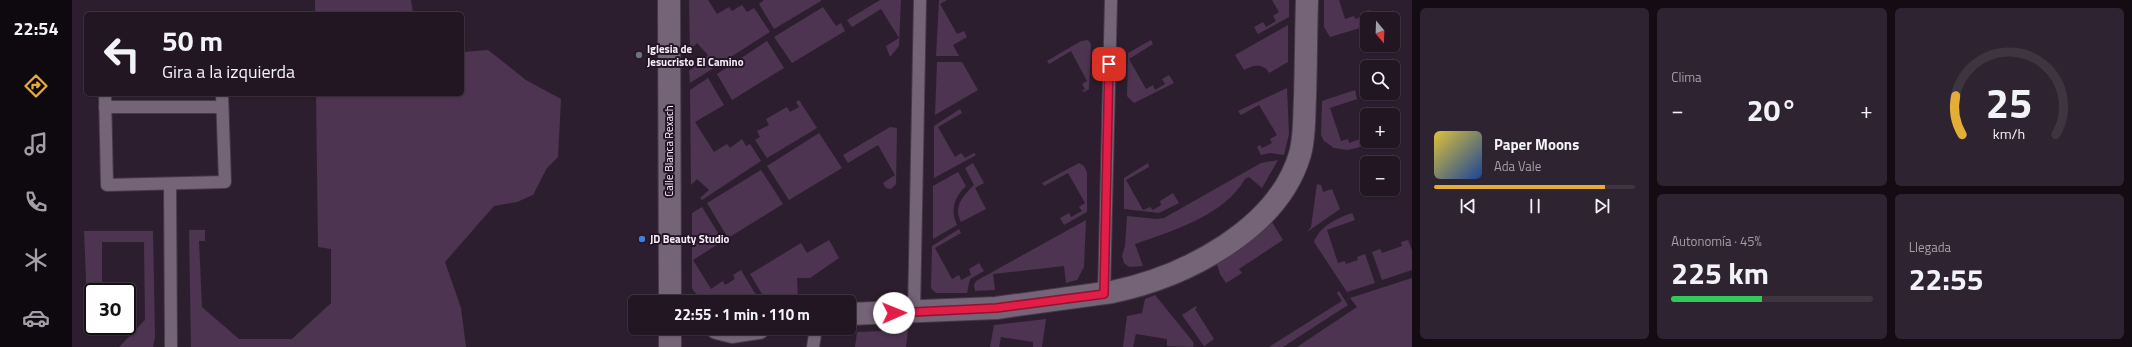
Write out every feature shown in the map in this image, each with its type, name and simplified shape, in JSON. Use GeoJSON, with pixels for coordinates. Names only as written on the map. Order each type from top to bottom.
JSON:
{"type":"FeatureCollection","features":[{"type":"Feature","properties":{"kind":"street","name":"Calle Blanca Rexach"},"geometry":{"type":"LineString","coordinates":[[669,0],[670,295]]}},
{"type":"Feature","properties":{"kind":"street"},"geometry":{"type":"LineString","coordinates":[[856,314],[914,313],[996,308],[1104,294],[1148,283],[1197,262],[1230,242],[1270,207],[1294,170],[1303,140],[1307,0]]}},
{"type":"Feature","properties":{"kind":"street"},"geometry":{"type":"LineString","coordinates":[[670,335],[670,347]]}},
{"type":"Feature","properties":{"kind":"lane"},"geometry":{"type":"LineString","coordinates":[[914,313],[920,0]]}},
{"type":"Feature","properties":{"kind":"lane"},"geometry":{"type":"LineString","coordinates":[[1104,294],[1111,0]]}},
{"type":"Feature","properties":{"kind":"lane"},"geometry":{"type":"LineString","coordinates":[[105,96],[107,185],[225,182],[222,96]]}},
{"type":"Feature","properties":{"kind":"lane"},"geometry":{"type":"LineString","coordinates":[[105,107],[222,107]]}},
{"type":"Feature","properties":{"kind":"lane"},"geometry":{"type":"LineString","coordinates":[[170,184],[171,347]]}},
{"type":"Feature","properties":{"kind":"lane"},"geometry":{"type":"LineString","coordinates":[[813,347],[815,335]]}},
{"type":"Feature","properties":{"kind":"shaded area"},"geometry":{"type":"Polygon","coordinates":[[[315,0],[411,0],[413,12],[315,12],[315,0]]]}},
{"type":"Feature","properties":{"kind":"shaded area"},"geometry":{"type":"Polygon","coordinates":[[[689,0],[708,0],[717,14],[729,7],[732,11],[742,5],[747,12],[754,8],[770,32],[690,83],[689,71],[708,55],[697,43],[690,50],[689,0]]]}},
{"type":"Feature","properties":{"kind":"shaded area"},"geometry":{"type":"Polygon","coordinates":[[[764,0],[821,1],[774,29],[759,4],[764,0]]]}},
{"type":"Feature","properties":{"kind":"shaded area"},"geometry":{"type":"Polygon","coordinates":[[[880,0],[901,0],[899,46],[890,57],[886,46],[899,38],[881,9],[852,27],[847,20],[880,0]]]}},
{"type":"Feature","properties":{"kind":"shaded area"},"geometry":{"type":"Polygon","coordinates":[[[939,0],[947,0],[940,4],[957,34],[964,31],[967,37],[953,45],[959,56],[936,56],[939,0]]]}},
{"type":"Feature","properties":{"kind":"shaded area"},"geometry":{"type":"Polygon","coordinates":[[[1272,0],[1289,0],[1289,17],[1258,34],[1254,27],[1263,22],[1266,27],[1276,21],[1273,16],[1279,12],[1272,0]]]}},
{"type":"Feature","properties":{"kind":"shaded area"},"geometry":{"type":"Polygon","coordinates":[[[1324,0],[1339,0],[1345,19],[1354,16],[1355,19],[1360,18],[1360,28],[1330,37],[1324,27],[1324,0]]]}},
{"type":"Feature","properties":{"kind":"shaded area"},"geometry":{"type":"Polygon","coordinates":[[[823,7],[836,26],[841,23],[845,31],[792,63],[774,37],[823,7]]]}},
{"type":"Feature","properties":{"kind":"shaded area"},"geometry":{"type":"Polygon","coordinates":[[[1288,25],[1288,62],[1269,73],[1261,66],[1251,67],[1244,70],[1235,55],[1288,25]]]}},
{"type":"Feature","properties":{"kind":"shaded area"},"geometry":{"type":"Polygon","coordinates":[[[1088,40],[1091,44],[1089,89],[1084,92],[1082,91],[1085,89],[1082,84],[1087,81],[1071,51],[1049,64],[1047,61],[1081,41],[1088,40]]]}},
{"type":"Feature","properties":{"kind":"shaded area"},"geometry":{"type":"Polygon","coordinates":[[[1151,40],[1153,44],[1129,59],[1146,89],[1153,85],[1155,90],[1165,84],[1162,79],[1169,75],[1174,83],[1134,103],[1127,96],[1128,53],[1151,40]]]}},
{"type":"Feature","properties":{"kind":"shaded area"},"geometry":{"type":"Polygon","coordinates":[[[767,41],[784,68],[732,100],[717,74],[767,41]]]}},
{"type":"Feature","properties":{"kind":"shaded area"},"geometry":{"type":"Polygon","coordinates":[[[488,50],[526,80],[561,99],[558,157],[547,168],[533,195],[517,202],[494,206],[445,262],[461,308],[466,347],[191,347],[189,230],[205,230],[205,241],[199,241],[202,307],[239,339],[292,339],[331,303],[331,249],[318,247],[316,96],[464,96],[464,52],[488,50]]]}},
{"type":"Feature","properties":{"kind":"shaded area"},"geometry":{"type":"Polygon","coordinates":[[[937,62],[962,62],[978,90],[935,115],[937,62]]]}},
{"type":"Feature","properties":{"kind":"shaded area"},"geometry":{"type":"Polygon","coordinates":[[[708,78],[724,105],[695,122],[714,152],[727,144],[730,148],[742,139],[746,146],[750,144],[761,161],[702,200],[700,198],[709,190],[697,179],[691,185],[690,90],[708,78]]]}},
{"type":"Feature","properties":{"kind":"shaded area"},"geometry":{"type":"Polygon","coordinates":[[[1287,88],[1289,134],[1284,155],[1270,153],[1261,155],[1257,147],[1260,145],[1262,148],[1272,143],[1270,139],[1277,135],[1259,105],[1241,115],[1238,111],[1287,88]]]}},
{"type":"Feature","properties":{"kind":"shaded area"},"geometry":{"type":"Polygon","coordinates":[[[1355,90],[1357,99],[1330,108],[1341,141],[1348,139],[1349,143],[1360,139],[1360,147],[1348,150],[1334,148],[1324,141],[1321,135],[1322,101],[1355,90]]]}},
{"type":"Feature","properties":{"kind":"shaded area"},"geometry":{"type":"Polygon","coordinates":[[[799,100],[817,128],[767,158],[755,140],[760,137],[757,131],[769,125],[766,119],[787,107],[790,112],[799,107],[796,102],[799,100]]]}},
{"type":"Feature","properties":{"kind":"shaded area"},"geometry":{"type":"Polygon","coordinates":[[[960,109],[962,113],[938,127],[955,157],[961,153],[965,158],[974,153],[976,155],[934,178],[934,126],[960,109]]]}},
{"type":"Feature","properties":{"kind":"shaded area"},"geometry":{"type":"Polygon","coordinates":[[[890,127],[897,128],[896,184],[891,189],[886,188],[883,183],[895,175],[878,145],[848,163],[843,155],[890,127]]]}},
{"type":"Feature","properties":{"kind":"shaded area"},"geometry":{"type":"Polygon","coordinates":[[[819,133],[842,168],[789,200],[767,166],[819,133]]]}},
{"type":"Feature","properties":{"kind":"shaded area"},"geometry":{"type":"Polygon","coordinates":[[[1278,160],[1262,188],[1249,177],[1245,179],[1236,192],[1225,203],[1211,212],[1181,227],[1135,244],[1143,266],[1129,267],[1124,263],[1122,256],[1125,246],[1127,216],[1157,219],[1164,218],[1261,163],[1278,160]]]}},
{"type":"Feature","properties":{"kind":"shaded area"},"geometry":{"type":"Polygon","coordinates":[[[973,163],[984,183],[975,188],[986,209],[961,222],[958,211],[960,202],[974,185],[965,168],[973,163]]]}},
{"type":"Feature","properties":{"kind":"shaded area"},"geometry":{"type":"Polygon","coordinates":[[[1079,163],[1084,166],[1087,172],[1087,212],[1064,225],[1060,218],[1069,213],[1071,217],[1082,211],[1079,207],[1085,203],[1068,173],[1044,186],[1042,183],[1079,163]]]}},
{"type":"Feature","properties":{"kind":"shaded area"},"geometry":{"type":"Polygon","coordinates":[[[1148,163],[1149,167],[1126,180],[1143,210],[1150,207],[1153,210],[1161,205],[1160,201],[1173,193],[1179,203],[1159,213],[1124,209],[1124,178],[1148,163]]]}},
{"type":"Feature","properties":{"kind":"shaded area"},"geometry":{"type":"Polygon","coordinates":[[[761,170],[783,204],[728,238],[707,203],[761,170]]]}},
{"type":"Feature","properties":{"kind":"shaded area"},"geometry":{"type":"Polygon","coordinates":[[[958,172],[966,186],[954,204],[954,214],[957,225],[933,239],[933,186],[958,172]]]}},
{"type":"Feature","properties":{"kind":"shaded area"},"geometry":{"type":"Polygon","coordinates":[[[1317,184],[1321,185],[1323,192],[1332,189],[1340,209],[1307,232],[1311,227],[1317,184]]]}},
{"type":"Feature","properties":{"kind":"shaded area"},"geometry":{"type":"Polygon","coordinates":[[[702,207],[723,241],[693,260],[711,289],[723,281],[725,285],[735,279],[733,275],[741,270],[756,295],[697,295],[692,288],[692,213],[702,207]]]}},
{"type":"Feature","properties":{"kind":"shaded area"},"geometry":{"type":"Polygon","coordinates":[[[1352,213],[1355,220],[1327,230],[1338,263],[1345,261],[1346,264],[1358,260],[1357,257],[1365,254],[1375,283],[1347,292],[1314,242],[1320,232],[1329,224],[1352,213]]]}},
{"type":"Feature","properties":{"kind":"shaded area"},"geometry":{"type":"Polygon","coordinates":[[[1086,220],[1084,267],[1077,280],[1066,283],[1064,266],[993,274],[995,290],[975,291],[974,285],[976,281],[1086,220]]]}},
{"type":"Feature","properties":{"kind":"shaded area"},"geometry":{"type":"Polygon","coordinates":[[[1272,222],[1283,240],[1239,269],[1242,273],[1226,283],[1220,274],[1217,264],[1272,222]]]}},
{"type":"Feature","properties":{"kind":"shaded area"},"geometry":{"type":"Polygon","coordinates":[[[959,229],[961,233],[935,248],[952,279],[959,275],[961,280],[971,275],[969,269],[979,263],[984,271],[970,279],[967,293],[936,293],[931,288],[932,246],[959,229]]]}},
{"type":"Feature","properties":{"kind":"shaded area"},"geometry":{"type":"Polygon","coordinates":[[[84,231],[153,231],[155,337],[153,347],[119,347],[131,335],[136,335],[136,329],[145,320],[144,242],[102,242],[102,283],[86,283],[84,231]]]}},
{"type":"Feature","properties":{"kind":"shaded area"},"geometry":{"type":"Polygon","coordinates":[[[829,240],[839,258],[810,278],[797,278],[798,295],[763,295],[750,274],[801,243],[807,253],[829,240]]]}},
{"type":"Feature","properties":{"kind":"shaded area"},"geometry":{"type":"Polygon","coordinates":[[[1408,240],[1412,250],[1412,270],[1382,280],[1372,252],[1380,249],[1382,253],[1402,246],[1401,242],[1408,240]]]}},
{"type":"Feature","properties":{"kind":"shaded area"},"geometry":{"type":"Polygon","coordinates":[[[1412,278],[1412,347],[1297,347],[1357,307],[1350,298],[1412,278]]]}},
{"type":"Feature","properties":{"kind":"shaded area"},"geometry":{"type":"Polygon","coordinates":[[[1339,291],[1348,305],[1283,347],[1269,347],[1342,301],[1337,293],[1339,291]]]}},
{"type":"Feature","properties":{"kind":"shaded area"},"geometry":{"type":"Polygon","coordinates":[[[1155,295],[1194,343],[1193,347],[1167,346],[1167,339],[1136,334],[1133,347],[1123,347],[1127,316],[1142,313],[1145,299],[1155,295]]]}},
{"type":"Feature","properties":{"kind":"shaded area"},"geometry":{"type":"Polygon","coordinates":[[[1196,306],[1197,308],[1195,309],[1214,339],[1204,346],[1182,315],[1196,306]]]}},
{"type":"Feature","properties":{"kind":"shaded area"},"geometry":{"type":"Polygon","coordinates":[[[1046,319],[1042,347],[1033,347],[1033,342],[1001,337],[999,347],[990,347],[994,325],[1046,319]]]}},
{"type":"Feature","properties":{"kind":"shaded area"},"geometry":{"type":"Polygon","coordinates":[[[908,330],[906,347],[855,347],[857,332],[908,330]]]}},
{"type":"Feature","properties":{"kind":"place","name":"Iglesia de Jesucristo El Camino"},"geometry":{"type":"Point","coordinates":[639,55]}},
{"type":"Feature","properties":{"kind":"place","name":"JD Beauty Studio"},"geometry":{"type":"Point","coordinates":[642,239]}},
{"type":"Feature","properties":{"kind":"route"},"geometry":{"type":"LineString","coordinates":[[894,313],[996,308],[1104,294],[1109,64]]}}]}
